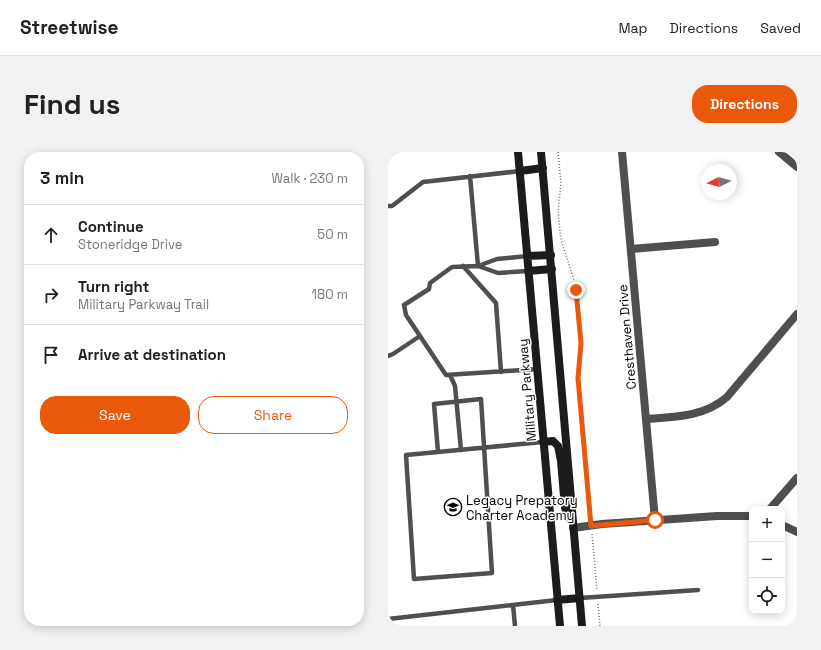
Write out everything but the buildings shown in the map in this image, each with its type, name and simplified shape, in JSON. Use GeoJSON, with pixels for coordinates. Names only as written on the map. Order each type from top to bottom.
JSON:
{"type":"FeatureCollection","features":[{"type":"Feature","properties":{"kind":"main road","name":"Military Parkway"},"geometry":{"type":"LineString","coordinates":[[518,152],[560,626]]}},
{"type":"Feature","properties":{"kind":"main road"},"geometry":{"type":"LineString","coordinates":[[541,152],[582,626]]}},
{"type":"Feature","properties":{"kind":"main road"},"geometry":{"type":"LineString","coordinates":[[520,171],[543,168]]}},
{"type":"Feature","properties":{"kind":"main road"},"geometry":{"type":"LineString","coordinates":[[527,256],[551,255]]}},
{"type":"Feature","properties":{"kind":"main road"},"geometry":{"type":"LineString","coordinates":[[528,271],[552,269]]}},
{"type":"Feature","properties":{"kind":"main road"},"geometry":{"type":"LineString","coordinates":[[543,442],[553,441],[558,446],[561,461],[565,508],[573,528]]}},
{"type":"Feature","properties":{"kind":"main road"},"geometry":{"type":"LineString","coordinates":[[557,600],[580,598]]}},
{"type":"Feature","properties":{"kind":"street","name":"Cresthaven Drive"},"geometry":{"type":"LineString","coordinates":[[622,152],[655,520]]}},
{"type":"Feature","properties":{"kind":"street"},"geometry":{"type":"LineString","coordinates":[[780,152],[797,167]]}},
{"type":"Feature","properties":{"kind":"street"},"geometry":{"type":"LineString","coordinates":[[631,249],[715,242]]}},
{"type":"Feature","properties":{"kind":"street"},"geometry":{"type":"LineString","coordinates":[[646,419],[684,416],[698,413],[720,402],[727,397],[797,314]]}},
{"type":"Feature","properties":{"kind":"street"},"geometry":{"type":"LineString","coordinates":[[773,506],[797,478]]}},
{"type":"Feature","properties":{"kind":"street"},"geometry":{"type":"LineString","coordinates":[[573,528],[655,520],[717,516],[749,516]]}},
{"type":"Feature","properties":{"kind":"street"},"geometry":{"type":"LineString","coordinates":[[785,526],[797,532]]}},
{"type":"Feature","properties":{"kind":"lane"},"geometry":{"type":"LineString","coordinates":[[388,206],[392,206],[423,182],[520,171]]}},
{"type":"Feature","properties":{"kind":"lane"},"geometry":{"type":"LineString","coordinates":[[470,176],[478,266]]}},
{"type":"Feature","properties":{"kind":"lane"},"geometry":{"type":"LineString","coordinates":[[478,266],[497,259],[527,256]]}},
{"type":"Feature","properties":{"kind":"lane"},"geometry":{"type":"LineString","coordinates":[[463,266],[496,303],[501,372]]}},
{"type":"Feature","properties":{"kind":"lane"},"geometry":{"type":"LineString","coordinates":[[528,271],[498,273],[478,266],[452,267],[430,283],[428,289],[404,305],[406,316],[446,375],[537,369]]}},
{"type":"Feature","properties":{"kind":"lane"},"geometry":{"type":"LineString","coordinates":[[388,356],[420,336]]}},
{"type":"Feature","properties":{"kind":"lane"},"geometry":{"type":"LineString","coordinates":[[450,375],[455,386],[461,450]]}},
{"type":"Feature","properties":{"kind":"lane"},"geometry":{"type":"LineString","coordinates":[[438,452],[434,404],[481,399],[484,448],[492,573],[414,579],[406,455],[484,448],[543,442]]}},
{"type":"Feature","properties":{"kind":"lane"},"geometry":{"type":"LineString","coordinates":[[580,598],[698,590]]}},
{"type":"Feature","properties":{"kind":"lane"},"geometry":{"type":"LineString","coordinates":[[388,618],[557,600]]}},
{"type":"Feature","properties":{"kind":"lane"},"geometry":{"type":"LineString","coordinates":[[513,605],[515,626]]}},
{"type":"Feature","properties":{"kind":"path"},"geometry":{"type":"LineString","coordinates":[[558,152],[561,183],[558,211],[561,240],[576,290],[581,343],[578,378],[600,626]]}},
{"type":"Feature","properties":{"kind":"place","name":"Legacy Prepatory Charter Academy"},"geometry":{"type":"Point","coordinates":[453,507]}},
{"type":"Feature","properties":{"kind":"route"},"geometry":{"type":"LineString","coordinates":[[576,290],[581,343],[578,378],[591,526],[655,520]]}}]}
